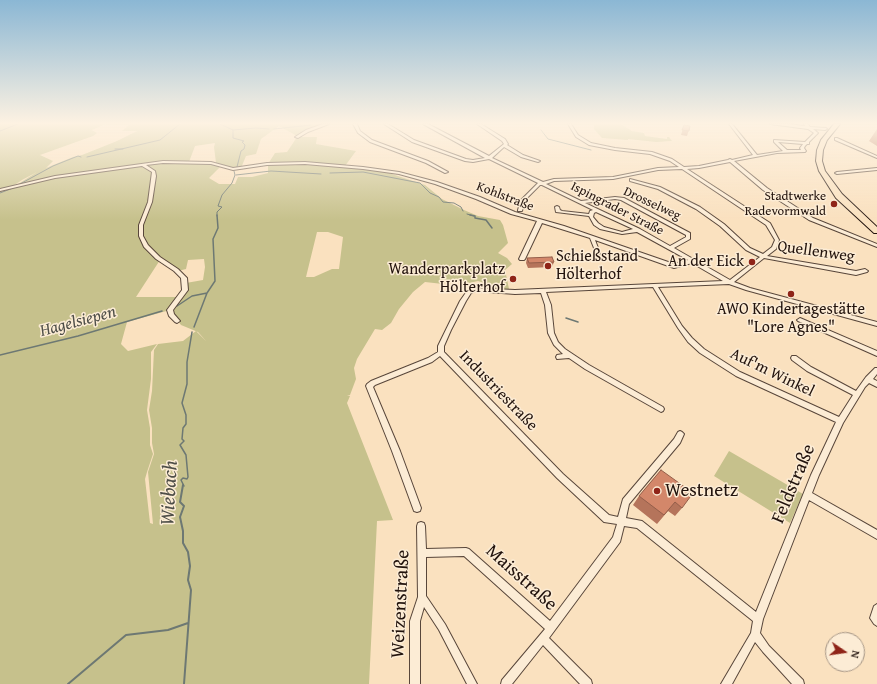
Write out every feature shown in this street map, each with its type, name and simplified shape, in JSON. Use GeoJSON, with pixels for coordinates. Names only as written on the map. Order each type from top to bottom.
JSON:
{"type":"FeatureCollection","features":[{"type":"Feature","properties":{"kind":"main road"},"geometry":{"type":"LineString","coordinates":[[820,156],[822,171],[839,196],[877,231]]}},
{"type":"Feature","properties":{"kind":"street"},"geometry":{"type":"LineString","coordinates":[[411,156],[427,162],[446,172]]}},
{"type":"Feature","properties":{"kind":"street"},"geometry":{"type":"LineString","coordinates":[[454,156],[465,160],[477,160],[489,158],[492,156]]}},
{"type":"Feature","properties":{"kind":"street","name":"Ispingrader Straße"},"geometry":{"type":"LineString","coordinates":[[485,156],[638,230],[730,282],[748,289],[877,324]]}},
{"type":"Feature","properties":{"kind":"street"},"geometry":{"type":"LineString","coordinates":[[522,156],[538,161]]}},
{"type":"Feature","properties":{"kind":"street"},"geometry":{"type":"LineString","coordinates":[[441,353],[441,346],[448,330],[463,301],[474,288],[509,292],[730,282],[774,248],[777,240],[768,224],[685,168],[671,160],[660,156]]}},
{"type":"Feature","properties":{"kind":"street"},"geometry":{"type":"LineString","coordinates":[[520,210],[523,200],[540,183],[563,180],[613,178],[658,169],[685,168],[750,156]]}},
{"type":"Feature","properties":{"kind":"street"},"geometry":{"type":"LineString","coordinates":[[730,160],[765,189],[811,219],[877,246]]}},
{"type":"Feature","properties":{"kind":"street","name":"Kohlstraße"},"geometry":{"type":"LineString","coordinates":[[143,165],[171,162],[211,163],[222,167],[236,169],[261,164],[305,163],[382,170],[443,185],[478,198],[513,214],[540,221],[674,266],[692,261]]}},
{"type":"Feature","properties":{"kind":"street"},"geometry":{"type":"LineString","coordinates":[[0,190],[55,177],[143,165],[154,172],[150,202],[141,225],[141,236],[144,243],[158,258],[176,270],[184,278],[185,290],[170,310],[171,315],[177,321]]}},
{"type":"Feature","properties":{"kind":"street"},"geometry":{"type":"LineString","coordinates":[[855,165],[863,170]]}},
{"type":"Feature","properties":{"kind":"street"},"geometry":{"type":"LineString","coordinates":[[837,173],[877,169]]}},
{"type":"Feature","properties":{"kind":"street"},"geometry":{"type":"LineString","coordinates":[[631,180],[659,188],[698,208],[722,225],[748,249],[764,257]]}},
{"type":"Feature","properties":{"kind":"street","name":"Drosselweg"},"geometry":{"type":"LineString","coordinates":[[581,202],[615,198],[622,199],[688,234],[688,238],[670,248]]}},
{"type":"Feature","properties":{"kind":"street"},"geometry":{"type":"LineString","coordinates":[[557,207],[558,210],[562,212],[590,215],[596,210]]}},
{"type":"Feature","properties":{"kind":"street"},"geometry":{"type":"LineString","coordinates":[[590,215],[596,224],[607,230],[628,233],[638,230]]}},
{"type":"Feature","properties":{"kind":"street"},"geometry":{"type":"LineString","coordinates":[[522,259],[540,221]]}},
{"type":"Feature","properties":{"kind":"street"},"geometry":{"type":"LineString","coordinates":[[571,258],[597,256],[598,253],[592,238]]}},
{"type":"Feature","properties":{"kind":"street","name":"Quellenweg"},"geometry":{"type":"LineString","coordinates":[[764,257],[856,273],[865,272]]}},
{"type":"Feature","properties":{"kind":"street","name":"Auf'm Winkel"},"geometry":{"type":"LineString","coordinates":[[655,286],[680,327],[690,340],[702,351],[738,374],[840,421]]}},
{"type":"Feature","properties":{"kind":"street"},"geometry":{"type":"LineString","coordinates":[[543,291],[548,305],[551,333],[559,347],[569,356],[661,409]]}},
{"type":"Feature","properties":{"kind":"street"},"geometry":{"type":"LineString","coordinates":[[800,320],[877,354]]}},
{"type":"Feature","properties":{"kind":"street","name":"Industriestraße"},"geometry":{"type":"LineString","coordinates":[[417,508],[396,451],[369,386],[430,360],[441,353],[560,476],[607,519],[639,524],[758,619]]}},
{"type":"Feature","properties":{"kind":"street"},"geometry":{"type":"LineString","coordinates":[[559,357],[569,356]]}},
{"type":"Feature","properties":{"kind":"street"},"geometry":{"type":"LineString","coordinates":[[794,358],[809,369],[856,394]]}},
{"type":"Feature","properties":{"kind":"street","name":"Feldstraße"},"geometry":{"type":"LineString","coordinates":[[755,634],[758,619],[815,475],[840,421],[856,394],[877,370]]}},
{"type":"Feature","properties":{"kind":"street"},"geometry":{"type":"LineString","coordinates":[[868,379],[877,384]]}},
{"type":"Feature","properties":{"kind":"street"},"geometry":{"type":"LineString","coordinates":[[506,684],[551,628],[617,539],[626,502],[677,441],[680,434]]}},
{"type":"Feature","properties":{"kind":"street"},"geometry":{"type":"LineString","coordinates":[[807,495],[877,535]]}},
{"type":"Feature","properties":{"kind":"street","name":"Weizenstraße"},"geometry":{"type":"LineString","coordinates":[[415,684],[415,621],[422,597],[421,526]]}},
{"type":"Feature","properties":{"kind":"street","name":"Maisstraße"},"geometry":{"type":"LineString","coordinates":[[421,553],[466,552],[551,628]]}},
{"type":"Feature","properties":{"kind":"street"},"geometry":{"type":"LineString","coordinates":[[422,597],[442,627],[472,684]]}},
{"type":"Feature","properties":{"kind":"street"},"geometry":{"type":"LineString","coordinates":[[877,609],[875,618],[877,621]]}},
{"type":"Feature","properties":{"kind":"street"},"geometry":{"type":"LineString","coordinates":[[726,684],[755,634],[766,649],[799,684]]}},
{"type":"Feature","properties":{"kind":"street"},"geometry":{"type":"LineString","coordinates":[[543,638],[587,684]]}},
{"type":"Feature","properties":{"kind":"shaded area"},"geometry":{"type":"Polygon","coordinates":[[[0,156],[42,156],[53,161],[46,168],[78,156],[191,156],[189,162],[216,164],[220,167],[209,178],[219,184],[235,184],[238,177],[252,177],[268,173],[268,164],[273,156],[352,156],[345,166],[383,171],[425,185],[442,199],[464,210],[478,216],[500,220],[508,243],[498,253],[507,258],[512,264],[505,270],[509,289],[491,288],[490,285],[478,281],[469,283],[456,279],[450,280],[443,284],[425,282],[413,292],[399,309],[391,323],[382,330],[375,329],[357,359],[354,368],[356,379],[350,395],[347,396],[350,396],[347,403],[393,520],[377,521],[369,684],[0,684],[0,191],[15,186],[37,172],[13,186],[0,190],[0,156]],[[317,232],[306,277],[314,277],[332,269],[339,269],[343,237],[328,232],[317,232]],[[204,259],[188,260],[186,269],[178,271],[160,260],[136,297],[180,297],[170,310],[127,322],[121,344],[128,351],[157,344],[151,352],[151,379],[147,410],[150,428],[150,445],[153,454],[145,479],[150,523],[153,524],[148,472],[154,454],[149,410],[152,391],[154,350],[158,344],[183,341],[196,331],[181,325],[171,312],[184,294],[186,283],[203,280],[205,267],[204,259]]]}},
{"type":"Feature","properties":{"kind":"shaded area"},"geometry":{"type":"Polygon","coordinates":[[[215,156],[246,156],[241,168],[223,167],[216,163],[215,156]]]}},
{"type":"Feature","properties":{"kind":"shaded area"},"geometry":{"type":"Polygon","coordinates":[[[729,451],[803,494],[790,523],[714,476],[729,451]]]}},
{"type":"Feature","properties":{"kind":"building"},"geometry":{"type":"Polygon","coordinates":[[[552,257],[554,262],[529,263],[527,258],[552,257]]]}},
{"type":"Feature","properties":{"kind":"building","name":"Westnetz"},"geometry":{"type":"Polygon","coordinates":[[[661,470],[693,493],[682,508],[675,502],[664,515],[639,496],[661,470]]]}},
{"type":"Feature","properties":{"kind":"waterway"},"geometry":{"type":"LineString","coordinates":[[20,184],[53,166],[78,156],[81,157]]}},
{"type":"Feature","properties":{"kind":"waterway"},"geometry":{"type":"LineString","coordinates":[[87,157],[92,156]]}},
{"type":"Feature","properties":{"kind":"waterway","name":"Wiebach"},"geometry":{"type":"LineString","coordinates":[[237,167],[240,156]]}},
{"type":"Feature","properties":{"kind":"waterway","name":"Wiebach"},"geometry":{"type":"LineString","coordinates":[[217,215],[217,212],[222,207],[218,206],[222,195],[232,183],[235,175],[234,171]]}},
{"type":"Feature","properties":{"kind":"waterway"},"geometry":{"type":"LineString","coordinates":[[236,175],[271,171],[321,174]]}},
{"type":"Feature","properties":{"kind":"waterway"},"geometry":{"type":"LineString","coordinates":[[330,173],[363,172],[420,183],[430,193],[439,197],[443,202],[454,203],[461,207],[463,211]]}},
{"type":"Feature","properties":{"kind":"waterway"},"geometry":{"type":"LineString","coordinates":[[0,193],[13,188]]}},
{"type":"Feature","properties":{"kind":"waterway"},"geometry":{"type":"LineString","coordinates":[[467,214],[472,215]]}},
{"type":"Feature","properties":{"kind":"waterway","name":"Wiebach"},"geometry":{"type":"LineString","coordinates":[[207,293],[215,281],[213,239],[218,228],[217,215]]}},
{"type":"Feature","properties":{"kind":"waterway"},"geometry":{"type":"LineString","coordinates":[[472,215],[475,216],[475,218],[486,220],[492,228]]}},
{"type":"Feature","properties":{"kind":"waterway","name":"Hagelsiepen"},"geometry":{"type":"LineString","coordinates":[[177,306],[192,296],[207,293]]}},
{"type":"Feature","properties":{"kind":"waterway","name":"Wiebach"},"geometry":{"type":"LineString","coordinates":[[194,327],[207,293]]}},
{"type":"Feature","properties":{"kind":"waterway","name":"Hagelsiepen"},"geometry":{"type":"LineString","coordinates":[[0,355],[78,336],[162,311]]}},
{"type":"Feature","properties":{"kind":"waterway"},"geometry":{"type":"LineString","coordinates":[[566,318],[578,322]]}},
{"type":"Feature","properties":{"kind":"waterway","name":"Wiebach"},"geometry":{"type":"LineString","coordinates":[[184,486],[181,480],[183,478],[187,479],[188,477],[186,455],[180,445],[184,441],[182,439],[183,428],[186,424],[186,415],[182,403],[187,384],[187,362],[192,332]]}},
{"type":"Feature","properties":{"kind":"waterway","name":"Wiebach"},"geometry":{"type":"LineString","coordinates":[[183,485],[180,502],[184,506],[180,517],[183,531],[183,543],[188,552],[190,566],[188,580],[191,590],[184,684]]}},
{"type":"Feature","properties":{"kind":"waterway"},"geometry":{"type":"LineString","coordinates":[[68,684],[126,635],[168,630],[188,623]]}},
{"type":"Feature","properties":{"kind":"place","name":"Stadtwerke Radevormwald"},"geometry":{"type":"Point","coordinates":[834,204]}},
{"type":"Feature","properties":{"kind":"place","name":"An der Eick"},"geometry":{"type":"Point","coordinates":[752,262]}},
{"type":"Feature","properties":{"kind":"place","name":"Schießstand Hölterhof"},"geometry":{"type":"Point","coordinates":[548,266]}},
{"type":"Feature","properties":{"kind":"place","name":"Wanderparkplatz Hölterhof"},"geometry":{"type":"Point","coordinates":[513,279]}},
{"type":"Feature","properties":{"kind":"place","name":"AWO Kindertagestätte \"Lore Agnes\""},"geometry":{"type":"Point","coordinates":[791,294]}},
{"type":"Feature","properties":{"kind":"place","name":"Westnetz"},"geometry":{"type":"Point","coordinates":[657,491]}}]}
